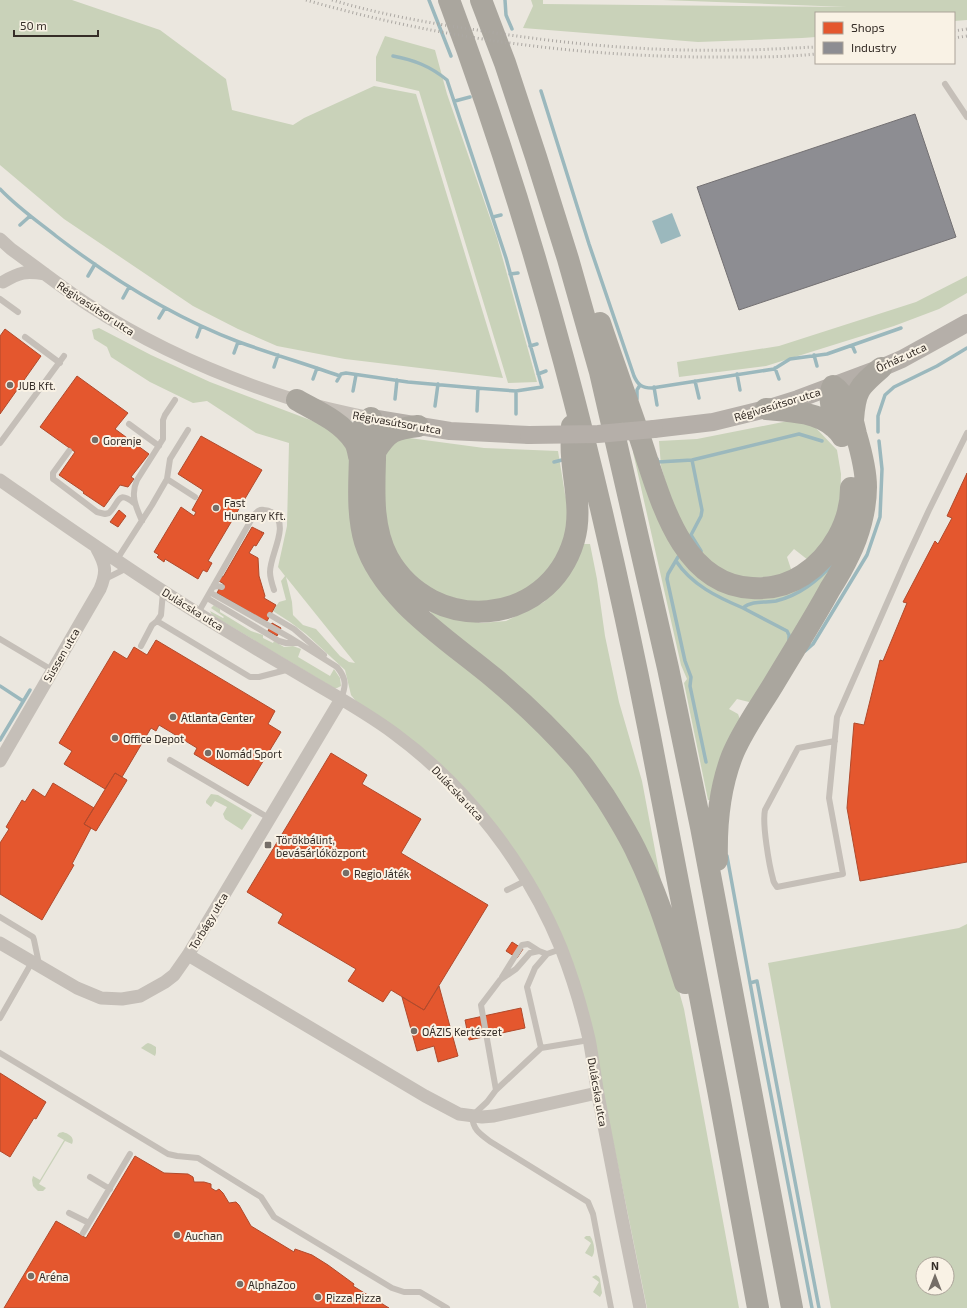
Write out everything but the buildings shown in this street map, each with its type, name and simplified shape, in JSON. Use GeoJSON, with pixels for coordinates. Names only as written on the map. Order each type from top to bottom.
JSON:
{"type":"FeatureCollection","features":[{"type":"Feature","properties":{"kind":"highway"},"geometry":{"type":"LineString","coordinates":[[449,0],[484,96],[543,284],[596,488],[638,676],[758,1308]]}},
{"type":"Feature","properties":{"kind":"highway"},"geometry":{"type":"LineString","coordinates":[[481,0],[509,76],[536,157],[568,259],[600,372],[668,668],[699,820],[792,1308]]}},
{"type":"Feature","properties":{"kind":"highway"},"geometry":{"type":"LineString","coordinates":[[568,259],[585,279],[673,529],[686,550],[699,566],[711,575],[728,584],[745,588],[758,588],[776,587],[793,581],[816,565],[826,555],[836,540],[844,524],[851,492],[844,398],[833,386]]}},
{"type":"Feature","properties":{"kind":"highway"},"geometry":{"type":"LineString","coordinates":[[731,989],[717,867],[716,842],[719,802],[727,772],[744,733],[808,628],[850,554],[856,538],[861,523],[866,488],[864,469],[847,427],[856,395],[868,379],[881,368]]}},
{"type":"Feature","properties":{"kind":"highway"},"geometry":{"type":"LineString","coordinates":[[372,418],[366,423],[361,432],[368,456],[377,525],[385,550],[398,573],[406,582],[429,600],[446,607],[466,612],[485,612],[503,609],[537,594],[551,582],[559,572],[568,556],[574,540],[578,515],[572,456],[573,395]]}},
{"type":"Feature","properties":{"kind":"highway"},"geometry":{"type":"LineString","coordinates":[[297,400],[336,423],[346,431],[368,456]]}},
{"type":"Feature","properties":{"kind":"highway"},"geometry":{"type":"LineString","coordinates":[[766,409],[802,412],[828,422],[847,427]]}},
{"type":"Feature","properties":{"kind":"highway"},"geometry":{"type":"LineString","coordinates":[[418,426],[392,432],[368,456],[359,505],[366,544],[373,561],[394,593],[415,614],[526,706],[580,763],[598,786],[620,821],[639,856],[659,904],[713,1066]]}},
{"type":"Feature","properties":{"kind":"street","name":"Régivasútsor utca"},"geometry":{"type":"LineString","coordinates":[[0,239],[11,249],[87,304],[140,336],[195,362],[245,383],[297,400],[372,418],[418,426],[474,433],[529,435],[598,434],[714,422],[766,409],[833,386]]}},
{"type":"Feature","properties":{"kind":"street"},"geometry":{"type":"LineString","coordinates":[[1,284],[11,271],[11,249]]}},
{"type":"Feature","properties":{"kind":"street"},"geometry":{"type":"LineString","coordinates":[[1,284],[17,274],[28,272],[45,274]]}},
{"type":"Feature","properties":{"kind":"street","name":"Őrház utca"},"geometry":{"type":"LineString","coordinates":[[833,386],[881,368],[926,346],[967,323]]}},
{"type":"Feature","properties":{"kind":"street","name":"Dulácska utca"},"geometry":{"type":"LineString","coordinates":[[0,480],[121,564],[198,613],[368,715],[396,735],[434,767],[490,827],[527,880],[539,902],[561,949],[579,1002],[589,1040],[597,1093],[640,1308]]}},
{"type":"Feature","properties":{"kind":"street"},"geometry":{"type":"LineString","coordinates":[[96,547],[105,567],[105,579]]}},
{"type":"Feature","properties":{"kind":"street","name":"Süssen utca"},"geometry":{"type":"LineString","coordinates":[[0,761],[105,579]]}},
{"type":"Feature","properties":{"kind":"street","name":"Torbágy utca"},"geometry":{"type":"LineString","coordinates":[[0,943],[77,988],[101,998],[122,999],[140,996],[165,982],[174,974],[188,955],[341,699]]}},
{"type":"Feature","properties":{"kind":"street"},"geometry":{"type":"LineString","coordinates":[[188,955],[425,1096],[459,1114],[472,1116],[494,1116],[597,1093]]}},
{"type":"Feature","properties":{"kind":"lane"},"geometry":{"type":"LineString","coordinates":[[944,84],[967,117]]}},
{"type":"Feature","properties":{"kind":"lane"},"geometry":{"type":"LineString","coordinates":[[0,299],[18,312]]}},
{"type":"Feature","properties":{"kind":"lane"},"geometry":{"type":"LineString","coordinates":[[25,337],[60,363]]}},
{"type":"Feature","properties":{"kind":"lane"},"geometry":{"type":"LineString","coordinates":[[1,441],[64,356]]}},
{"type":"Feature","properties":{"kind":"lane"},"geometry":{"type":"LineString","coordinates":[[142,521],[134,503],[134,487],[164,439],[163,420],[175,400]]}},
{"type":"Feature","properties":{"kind":"lane"},"geometry":{"type":"LineString","coordinates":[[129,424],[159,446]]}},
{"type":"Feature","properties":{"kind":"lane"},"geometry":{"type":"LineString","coordinates":[[105,579],[121,564],[142,521],[167,479],[170,459],[188,430]]}},
{"type":"Feature","properties":{"kind":"lane"},"geometry":{"type":"LineString","coordinates":[[835,741],[798,748],[765,810],[763,818],[773,880],[777,887],[843,874],[829,798],[835,741],[837,717],[911,549],[967,433]]}},
{"type":"Feature","properties":{"kind":"lane"},"geometry":{"type":"LineString","coordinates":[[69,450],[53,473],[53,479],[56,482],[101,514],[109,513],[120,498],[127,497],[134,503]]}},
{"type":"Feature","properties":{"kind":"lane"},"geometry":{"type":"LineString","coordinates":[[167,479],[195,497]]}},
{"type":"Feature","properties":{"kind":"lane"},"geometry":{"type":"LineString","coordinates":[[198,613],[254,515],[261,509],[275,515],[280,524],[270,571],[274,590]]}},
{"type":"Feature","properties":{"kind":"lane"},"geometry":{"type":"LineString","coordinates":[[210,593],[217,586],[222,587]]}},
{"type":"Feature","properties":{"kind":"lane"},"geometry":{"type":"LineString","coordinates":[[141,646],[152,626],[159,619],[164,591]]}},
{"type":"Feature","properties":{"kind":"lane"},"geometry":{"type":"LineString","coordinates":[[210,593],[279,641],[299,644],[337,667]]}},
{"type":"Feature","properties":{"kind":"lane"},"geometry":{"type":"LineString","coordinates":[[270,615],[294,629],[337,667],[340,671],[345,687],[341,699]]}},
{"type":"Feature","properties":{"kind":"lane"},"geometry":{"type":"LineString","coordinates":[[157,621],[250,677],[259,677],[291,669]]}},
{"type":"Feature","properties":{"kind":"lane"},"geometry":{"type":"LineString","coordinates":[[0,639],[52,670]]}},
{"type":"Feature","properties":{"kind":"lane"},"geometry":{"type":"LineString","coordinates":[[170,760],[269,818]]}},
{"type":"Feature","properties":{"kind":"lane"},"geometry":{"type":"LineString","coordinates":[[507,890],[527,880]]}},
{"type":"Feature","properties":{"kind":"lane"},"geometry":{"type":"LineString","coordinates":[[0,917],[33,937],[36,964],[0,1018]]}},
{"type":"Feature","properties":{"kind":"lane"},"geometry":{"type":"LineString","coordinates":[[496,1090],[480,1005],[500,980],[522,944],[528,944],[539,951],[548,954]]}},
{"type":"Feature","properties":{"kind":"lane"},"geometry":{"type":"LineString","coordinates":[[541,1048],[527,986],[535,968],[548,954],[561,949]]}},
{"type":"Feature","properties":{"kind":"lane"},"geometry":{"type":"LineString","coordinates":[[500,980],[516,968],[530,953],[539,951]]}},
{"type":"Feature","properties":{"kind":"lane"},"geometry":{"type":"LineString","coordinates":[[589,1040],[541,1048],[496,1090],[487,1102],[472,1116],[473,1125],[487,1139],[588,1202],[593,1214],[611,1308]]}},
{"type":"Feature","properties":{"kind":"lane"},"geometry":{"type":"LineString","coordinates":[[0,1053],[121,1124],[168,1154],[198,1158],[261,1197],[274,1217],[392,1288],[404,1292],[420,1292],[447,1308]]}},
{"type":"Feature","properties":{"kind":"lane"},"geometry":{"type":"LineString","coordinates":[[83,1233],[130,1154]]}},
{"type":"Feature","properties":{"kind":"lane"},"geometry":{"type":"LineString","coordinates":[[90,1177],[110,1189]]}},
{"type":"Feature","properties":{"kind":"lane"},"geometry":{"type":"LineString","coordinates":[[70,1212],[89,1223]]}},
{"type":"Feature","properties":{"kind":"green space"},"geometry":{"type":"Polygon","coordinates":[[[0,0],[72,0],[160,30],[226,79],[232,110],[293,125],[304,118],[374,86],[416,94],[503,378],[345,359],[277,346],[238,329],[193,306],[64,219],[0,165],[0,0]]]}},
{"type":"Feature","properties":{"kind":"green space"},"geometry":{"type":"Polygon","coordinates":[[[531,0],[543,0],[543,4],[847,7],[663,0],[967,0],[967,20],[955,21],[955,12],[815,12],[815,37],[698,42],[523,28],[533,6],[531,0]]]}},
{"type":"Feature","properties":{"kind":"green space"},"geometry":{"type":"Polygon","coordinates":[[[385,36],[435,50],[447,94],[497,238],[537,382],[508,383],[419,91],[376,81],[376,57],[385,36]]]}},
{"type":"Feature","properties":{"kind":"green space"},"geometry":{"type":"Polygon","coordinates":[[[967,276],[967,293],[939,309],[894,326],[766,366],[679,377],[677,362],[779,346],[916,302],[967,276]]]}},
{"type":"Feature","properties":{"kind":"green space"},"geometry":{"type":"Polygon","coordinates":[[[99,328],[151,355],[210,382],[329,427],[351,451],[368,565],[555,746],[604,807],[661,927],[684,1009],[739,1308],[647,1308],[584,1001],[488,816],[355,700],[351,695],[345,670],[306,634],[273,611],[279,602],[286,600],[281,581],[285,576],[278,567],[287,526],[289,443],[256,433],[207,401],[193,403],[150,382],[111,357],[107,347],[94,339],[92,330],[99,328]],[[286,577],[292,602],[293,615],[303,625],[316,629],[340,656],[349,662],[355,663],[286,577]]]}},
{"type":"Feature","properties":{"kind":"green space"},"geometry":{"type":"Polygon","coordinates":[[[793,420],[813,425],[837,450],[841,474],[840,507],[826,543],[808,560],[794,549],[787,557],[792,572],[790,574],[738,580],[697,555],[674,511],[661,466],[659,441],[697,439],[793,420]]]}},
{"type":"Feature","properties":{"kind":"green space"},"geometry":{"type":"Polygon","coordinates":[[[402,437],[484,448],[558,451],[565,494],[570,509],[560,559],[528,592],[483,605],[430,592],[393,555],[385,528],[385,451],[402,437]]]}},
{"type":"Feature","properties":{"kind":"green space"},"geometry":{"type":"Polygon","coordinates":[[[636,451],[650,490],[738,595],[839,558],[753,700],[749,702],[737,699],[729,709],[738,714],[741,722],[710,800],[708,800],[684,683],[687,679],[681,665],[633,452],[636,451]]]}},
{"type":"Feature","properties":{"kind":"green space"},"geometry":{"type":"Polygon","coordinates":[[[584,544],[590,544],[597,579],[605,636],[619,702],[642,781],[661,882],[615,798],[434,618],[430,611],[481,623],[506,621],[544,602],[570,573],[584,544]]]}},
{"type":"Feature","properties":{"kind":"green space"},"geometry":{"type":"Polygon","coordinates":[[[214,605],[220,609],[220,612],[251,631],[263,635],[263,638],[273,643],[274,641],[284,647],[293,646],[301,649],[298,657],[330,676],[334,669],[340,678],[341,686],[334,688],[212,615],[210,611],[223,618],[224,617],[211,608],[214,605]]]}},
{"type":"Feature","properties":{"kind":"green space"},"geometry":{"type":"Polygon","coordinates":[[[211,794],[218,795],[252,815],[242,830],[225,819],[223,814],[227,807],[215,801],[211,807],[206,803],[211,794]]]}},
{"type":"Feature","properties":{"kind":"green space"},"geometry":{"type":"Polygon","coordinates":[[[967,924],[967,1308],[831,1308],[768,963],[959,928],[967,924]]]}},
{"type":"Feature","properties":{"kind":"green space"},"geometry":{"type":"Polygon","coordinates":[[[148,1043],[156,1047],[155,1056],[141,1048],[148,1043]]]}},
{"type":"Feature","properties":{"kind":"green space"},"geometry":{"type":"Polygon","coordinates":[[[63,1132],[73,1139],[73,1142],[72,1144],[65,1141],[39,1184],[46,1188],[43,1191],[38,1191],[33,1186],[33,1176],[40,1180],[64,1140],[57,1136],[59,1133],[63,1132]]]}},
{"type":"Feature","properties":{"kind":"green space"},"geometry":{"type":"Polygon","coordinates":[[[586,1236],[590,1236],[593,1244],[594,1252],[592,1257],[585,1253],[591,1243],[584,1238],[586,1236]]]}},
{"type":"Feature","properties":{"kind":"green space"},"geometry":{"type":"Polygon","coordinates":[[[596,1275],[600,1279],[602,1293],[600,1297],[593,1292],[599,1282],[592,1277],[596,1275]]]}},
{"type":"Feature","properties":{"kind":"water"},"geometry":{"type":"Polygon","coordinates":[[[672,213],[681,236],[661,244],[652,221],[672,213]]]}},
{"type":"Feature","properties":{"kind":"waterway"},"geometry":{"type":"LineString","coordinates":[[429,0],[451,56]]}},
{"type":"Feature","properties":{"kind":"waterway"},"geometry":{"type":"LineString","coordinates":[[505,0],[506,15],[512,29]]}},
{"type":"Feature","properties":{"kind":"waterway"},"geometry":{"type":"LineString","coordinates":[[337,381],[341,374],[346,373],[408,382],[516,391],[542,387],[506,258],[447,80],[422,64],[393,56]]}},
{"type":"Feature","properties":{"kind":"waterway"},"geometry":{"type":"LineString","coordinates":[[541,91],[589,244],[634,376],[637,382],[641,385],[652,388],[774,369],[790,359],[827,354],[901,328]]}},
{"type":"Feature","properties":{"kind":"waterway"},"geometry":{"type":"LineString","coordinates":[[455,101],[470,97]]}},
{"type":"Feature","properties":{"kind":"waterway"},"geometry":{"type":"LineString","coordinates":[[0,189],[27,214],[77,252],[121,282],[167,309],[190,321],[239,342],[340,376]]}},
{"type":"Feature","properties":{"kind":"waterway"},"geometry":{"type":"LineString","coordinates":[[493,217],[501,215]]}},
{"type":"Feature","properties":{"kind":"waterway"},"geometry":{"type":"LineString","coordinates":[[20,225],[30,216]]}},
{"type":"Feature","properties":{"kind":"waterway"},"geometry":{"type":"LineString","coordinates":[[88,276],[95,264]]}},
{"type":"Feature","properties":{"kind":"waterway"},"geometry":{"type":"LineString","coordinates":[[510,274],[518,273]]}},
{"type":"Feature","properties":{"kind":"waterway"},"geometry":{"type":"LineString","coordinates":[[123,298],[129,287]]}},
{"type":"Feature","properties":{"kind":"waterway"},"geometry":{"type":"LineString","coordinates":[[159,318],[165,308]]}},
{"type":"Feature","properties":{"kind":"waterway"},"geometry":{"type":"LineString","coordinates":[[197,337],[201,326]]}},
{"type":"Feature","properties":{"kind":"waterway"},"geometry":{"type":"LineString","coordinates":[[234,353],[238,342]]}},
{"type":"Feature","properties":{"kind":"waterway"},"geometry":{"type":"LineString","coordinates":[[530,346],[537,344]]}},
{"type":"Feature","properties":{"kind":"waterway"},"geometry":{"type":"LineString","coordinates":[[852,345],[855,352]]}},
{"type":"Feature","properties":{"kind":"waterway"},"geometry":{"type":"LineString","coordinates":[[878,432],[878,416],[885,395],[894,387],[937,366],[967,348]]}},
{"type":"Feature","properties":{"kind":"waterway"},"geometry":{"type":"LineString","coordinates":[[274,367],[278,355]]}},
{"type":"Feature","properties":{"kind":"waterway"},"geometry":{"type":"LineString","coordinates":[[814,355],[817,366]]}},
{"type":"Feature","properties":{"kind":"waterway"},"geometry":{"type":"LineString","coordinates":[[313,379],[317,368]]}},
{"type":"Feature","properties":{"kind":"waterway"},"geometry":{"type":"LineString","coordinates":[[775,368],[779,379]]}},
{"type":"Feature","properties":{"kind":"waterway"},"geometry":{"type":"LineString","coordinates":[[538,374],[546,371]]}},
{"type":"Feature","properties":{"kind":"waterway"},"geometry":{"type":"LineString","coordinates":[[737,374],[740,390]]}},
{"type":"Feature","properties":{"kind":"waterway"},"geometry":{"type":"LineString","coordinates":[[353,391],[356,375]]}},
{"type":"Feature","properties":{"kind":"waterway"},"geometry":{"type":"LineString","coordinates":[[395,399],[397,380]]}},
{"type":"Feature","properties":{"kind":"waterway"},"geometry":{"type":"LineString","coordinates":[[695,381],[699,398]]}},
{"type":"Feature","properties":{"kind":"waterway"},"geometry":{"type":"LineString","coordinates":[[435,406],[438,384]]}},
{"type":"Feature","properties":{"kind":"waterway"},"geometry":{"type":"LineString","coordinates":[[637,399],[637,390],[640,385]]}},
{"type":"Feature","properties":{"kind":"waterway"},"geometry":{"type":"LineString","coordinates":[[654,387],[657,405]]}},
{"type":"Feature","properties":{"kind":"waterway"},"geometry":{"type":"LineString","coordinates":[[477,411],[478,388]]}},
{"type":"Feature","properties":{"kind":"waterway"},"geometry":{"type":"LineString","coordinates":[[516,391],[516,414]]}},
{"type":"Feature","properties":{"kind":"waterway"},"geometry":{"type":"LineString","coordinates":[[657,459],[658,462],[692,460],[799,434],[822,441]]}},
{"type":"Feature","properties":{"kind":"waterway"},"geometry":{"type":"LineString","coordinates":[[805,651],[813,644],[867,555],[880,517],[882,469],[879,441]]}},
{"type":"Feature","properties":{"kind":"waterway"},"geometry":{"type":"LineString","coordinates":[[554,462],[566,459]]}},
{"type":"Feature","properties":{"kind":"waterway"},"geometry":{"type":"LineString","coordinates":[[691,535],[701,516],[702,510],[692,460]]}},
{"type":"Feature","properties":{"kind":"waterway"},"geometry":{"type":"LineString","coordinates":[[691,535],[701,551]]}},
{"type":"Feature","properties":{"kind":"waterway"},"geometry":{"type":"LineString","coordinates":[[678,557],[668,574],[667,579],[685,661],[691,677],[690,686],[706,762]]}},
{"type":"Feature","properties":{"kind":"waterway"},"geometry":{"type":"LineString","coordinates":[[676,561],[697,584],[715,595],[743,608],[747,605],[759,602],[776,601],[793,595],[815,581],[834,563]]}},
{"type":"Feature","properties":{"kind":"waterway"},"geometry":{"type":"LineString","coordinates":[[743,608],[787,631],[789,640]]}},
{"type":"Feature","properties":{"kind":"waterway"},"geometry":{"type":"LineString","coordinates":[[0,686],[23,701]]}},
{"type":"Feature","properties":{"kind":"waterway"},"geometry":{"type":"LineString","coordinates":[[0,740],[30,690]]}},
{"type":"Feature","properties":{"kind":"waterway"},"geometry":{"type":"LineString","coordinates":[[727,856],[812,1308]]}},
{"type":"Feature","properties":{"kind":"waterway"},"geometry":{"type":"LineString","coordinates":[[750,983],[757,981],[819,1308]]}},
{"type":"Feature","properties":{"kind":"railway"},"geometry":{"type":"LineString","coordinates":[[306,0],[354,13],[451,34],[549,48],[698,57],[772,57],[815,54]]}},
{"type":"Feature","properties":{"kind":"railway"},"geometry":{"type":"LineString","coordinates":[[332,0],[368,10],[422,21],[509,35],[574,43],[672,50],[757,50],[815,47]]}},
{"type":"Feature","properties":{"kind":"railway"},"geometry":{"type":"LineString","coordinates":[[955,31],[967,29]]}},
{"type":"Feature","properties":{"kind":"railway"},"geometry":{"type":"LineString","coordinates":[[955,38],[967,36]]}},
{"type":"Feature","properties":{"kind":"place","name":"JUB Kft."},"geometry":{"type":"Point","coordinates":[10,385]}},
{"type":"Feature","properties":{"kind":"place","name":"Gorenje"},"geometry":{"type":"Point","coordinates":[95,440]}},
{"type":"Feature","properties":{"kind":"place","name":"Fast Hungary Kft."},"geometry":{"type":"Point","coordinates":[216,508]}},
{"type":"Feature","properties":{"kind":"place","name":"Atlanta Center"},"geometry":{"type":"Point","coordinates":[173,717]}},
{"type":"Feature","properties":{"kind":"place","name":"Office Depot"},"geometry":{"type":"Point","coordinates":[115,738]}},
{"type":"Feature","properties":{"kind":"place","name":"Nomád Sport"},"geometry":{"type":"Point","coordinates":[208,753]}},
{"type":"Feature","properties":{"kind":"place","name":"Törökbálint, bevásárlóközpont"},"geometry":{"type":"Point","coordinates":[268,845]}},
{"type":"Feature","properties":{"kind":"place","name":"Regio Játék"},"geometry":{"type":"Point","coordinates":[346,873]}},
{"type":"Feature","properties":{"kind":"place","name":"OÁZIS Kertészet"},"geometry":{"type":"Point","coordinates":[414,1031]}},
{"type":"Feature","properties":{"kind":"place","name":"Auchan"},"geometry":{"type":"Point","coordinates":[177,1235]}},
{"type":"Feature","properties":{"kind":"place","name":"Aréna"},"geometry":{"type":"Point","coordinates":[31,1276]}},
{"type":"Feature","properties":{"kind":"place","name":"AlphaZoo"},"geometry":{"type":"Point","coordinates":[240,1284]}},
{"type":"Feature","properties":{"kind":"place","name":"Pizza Pizza"},"geometry":{"type":"Point","coordinates":[318,1297]}}]}
